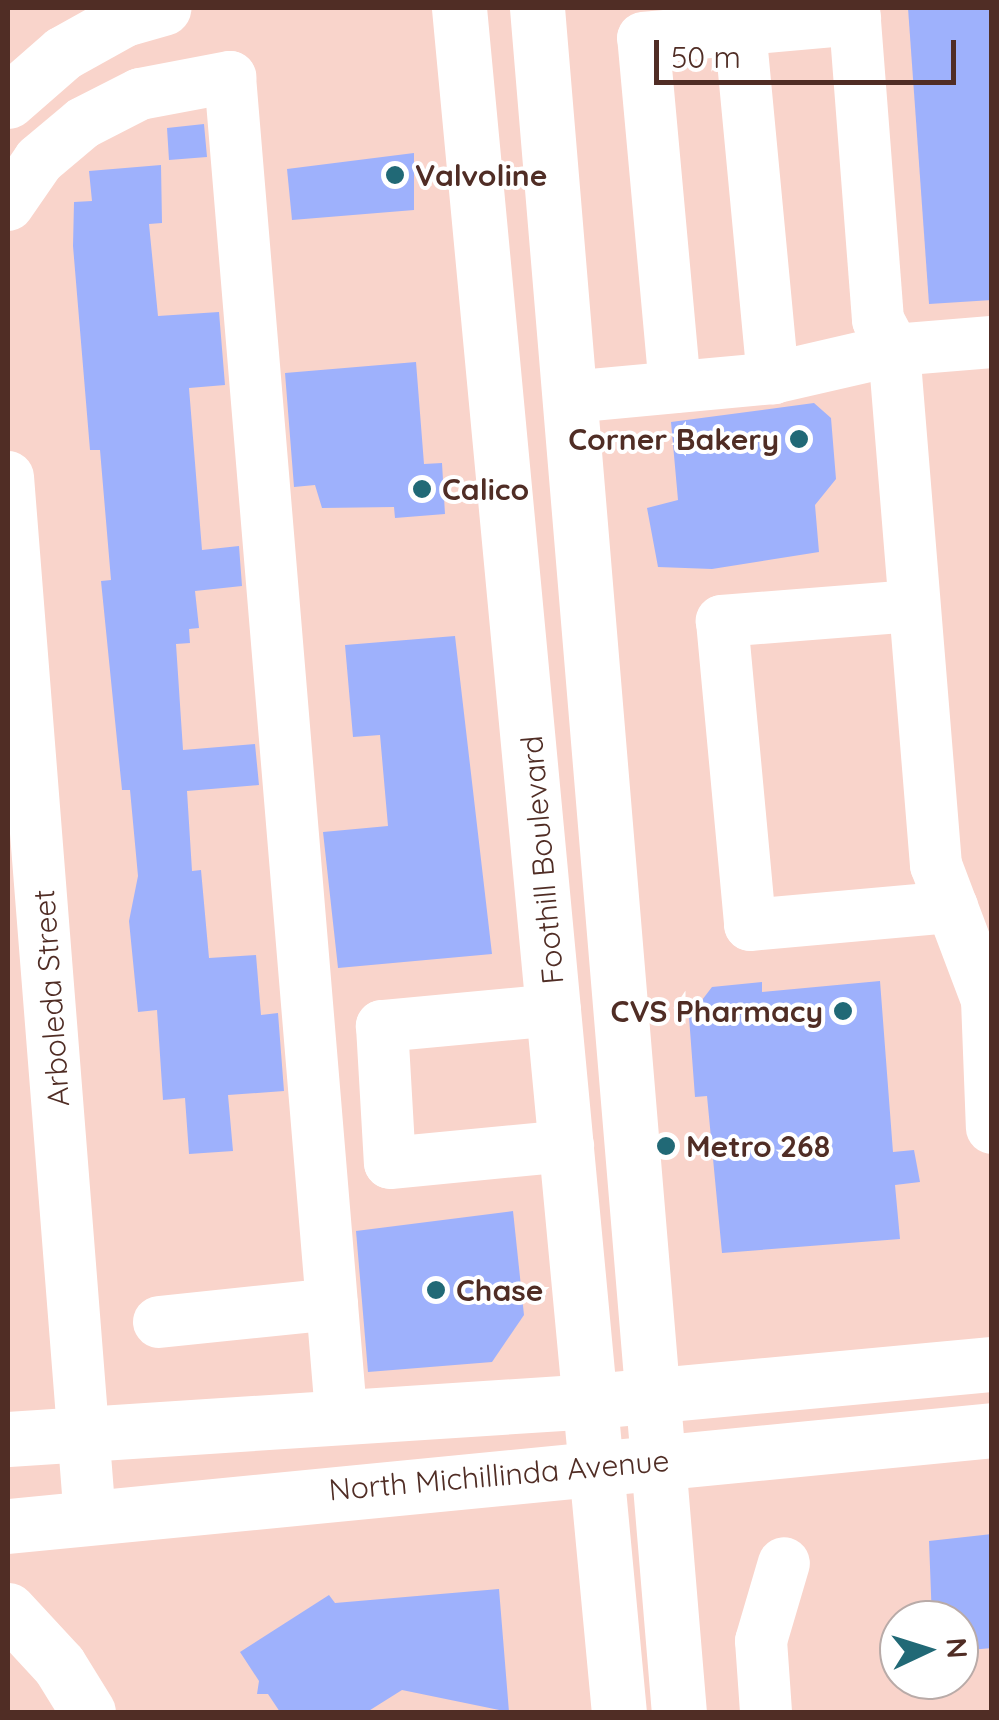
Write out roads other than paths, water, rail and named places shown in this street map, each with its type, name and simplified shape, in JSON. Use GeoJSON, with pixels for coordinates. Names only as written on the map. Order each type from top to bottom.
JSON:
{"type":"FeatureCollection","features":[{"type":"Feature","properties":{"kind":"main road"},"geometry":{"type":"LineString","coordinates":[[8,100],[64,54],[124,18],[163,8]]}},
{"type":"Feature","properties":{"kind":"main road","name":"Foothill Boulevard"},"geometry":{"type":"LineString","coordinates":[[459,8],[599,1464],[619,1712]]}},
{"type":"Feature","properties":{"kind":"main road"},"geometry":{"type":"LineString","coordinates":[[537,8],[679,1712]]}},
{"type":"Feature","properties":{"kind":"main road"},"geometry":{"type":"LineString","coordinates":[[8,1439],[341,1414],[593,1401],[992,1364]]}},
{"type":"Feature","properties":{"kind":"main road","name":"North Michillinda Avenue"},"geometry":{"type":"LineString","coordinates":[[8,1526],[599,1464],[992,1430]]}},
{"type":"Feature","properties":{"kind":"main road"},"geometry":{"type":"LineString","coordinates":[[8,1610],[59,1665],[88,1712]]}},
{"type":"Feature","properties":{"kind":"street"},"geometry":{"type":"LineString","coordinates":[[675,387],[644,38],[740,30],[855,13],[878,320],[894,350],[936,865],[989,999],[992,1128]]}},
{"type":"Feature","properties":{"kind":"street"},"geometry":{"type":"LineString","coordinates":[[740,30],[773,378]]}},
{"type":"Feature","properties":{"kind":"street"},"geometry":{"type":"LineString","coordinates":[[8,205],[39,160],[83,123],[140,94],[192,78],[230,78],[341,1414]]}},
{"type":"Feature","properties":{"kind":"street"},"geometry":{"type":"LineString","coordinates":[[570,398],[773,378],[894,350],[992,342]]}},
{"type":"Feature","properties":{"kind":"street","name":"Arboleda Street"},"geometry":{"type":"LineString","coordinates":[[8,477],[90,1519]]}},
{"type":"Feature","properties":{"kind":"street"},"geometry":{"type":"LineString","coordinates":[[912,606],[722,622],[750,925],[952,907]]}},
{"type":"Feature","properties":{"kind":"street"},"geometry":{"type":"LineString","coordinates":[[390,1163],[382,1026],[555,1010]]}},
{"type":"Feature","properties":{"kind":"street"},"geometry":{"type":"LineString","coordinates":[[320,1170],[568,1146]]}},
{"type":"Feature","properties":{"kind":"street"},"geometry":{"type":"LineString","coordinates":[[159,1322],[332,1304]]}},
{"type":"Feature","properties":{"kind":"street"},"geometry":{"type":"LineString","coordinates":[[766,1712],[761,1640],[784,1562]]}},
{"type":"Feature","properties":{"kind":"place","name":"Valvoline"},"geometry":{"type":"Point","coordinates":[395,175]}},
{"type":"Feature","properties":{"kind":"place","name":"Corner Bakery"},"geometry":{"type":"Point","coordinates":[799,439]}},
{"type":"Feature","properties":{"kind":"place","name":"Calico"},"geometry":{"type":"Point","coordinates":[422,489]}},
{"type":"Feature","properties":{"kind":"place","name":"CVS Pharmacy"},"geometry":{"type":"Point","coordinates":[843,1011]}},
{"type":"Feature","properties":{"kind":"place","name":"Metro 268"},"geometry":{"type":"Point","coordinates":[666,1146]}},
{"type":"Feature","properties":{"kind":"place","name":"Chase"},"geometry":{"type":"Point","coordinates":[436,1290]}}]}
